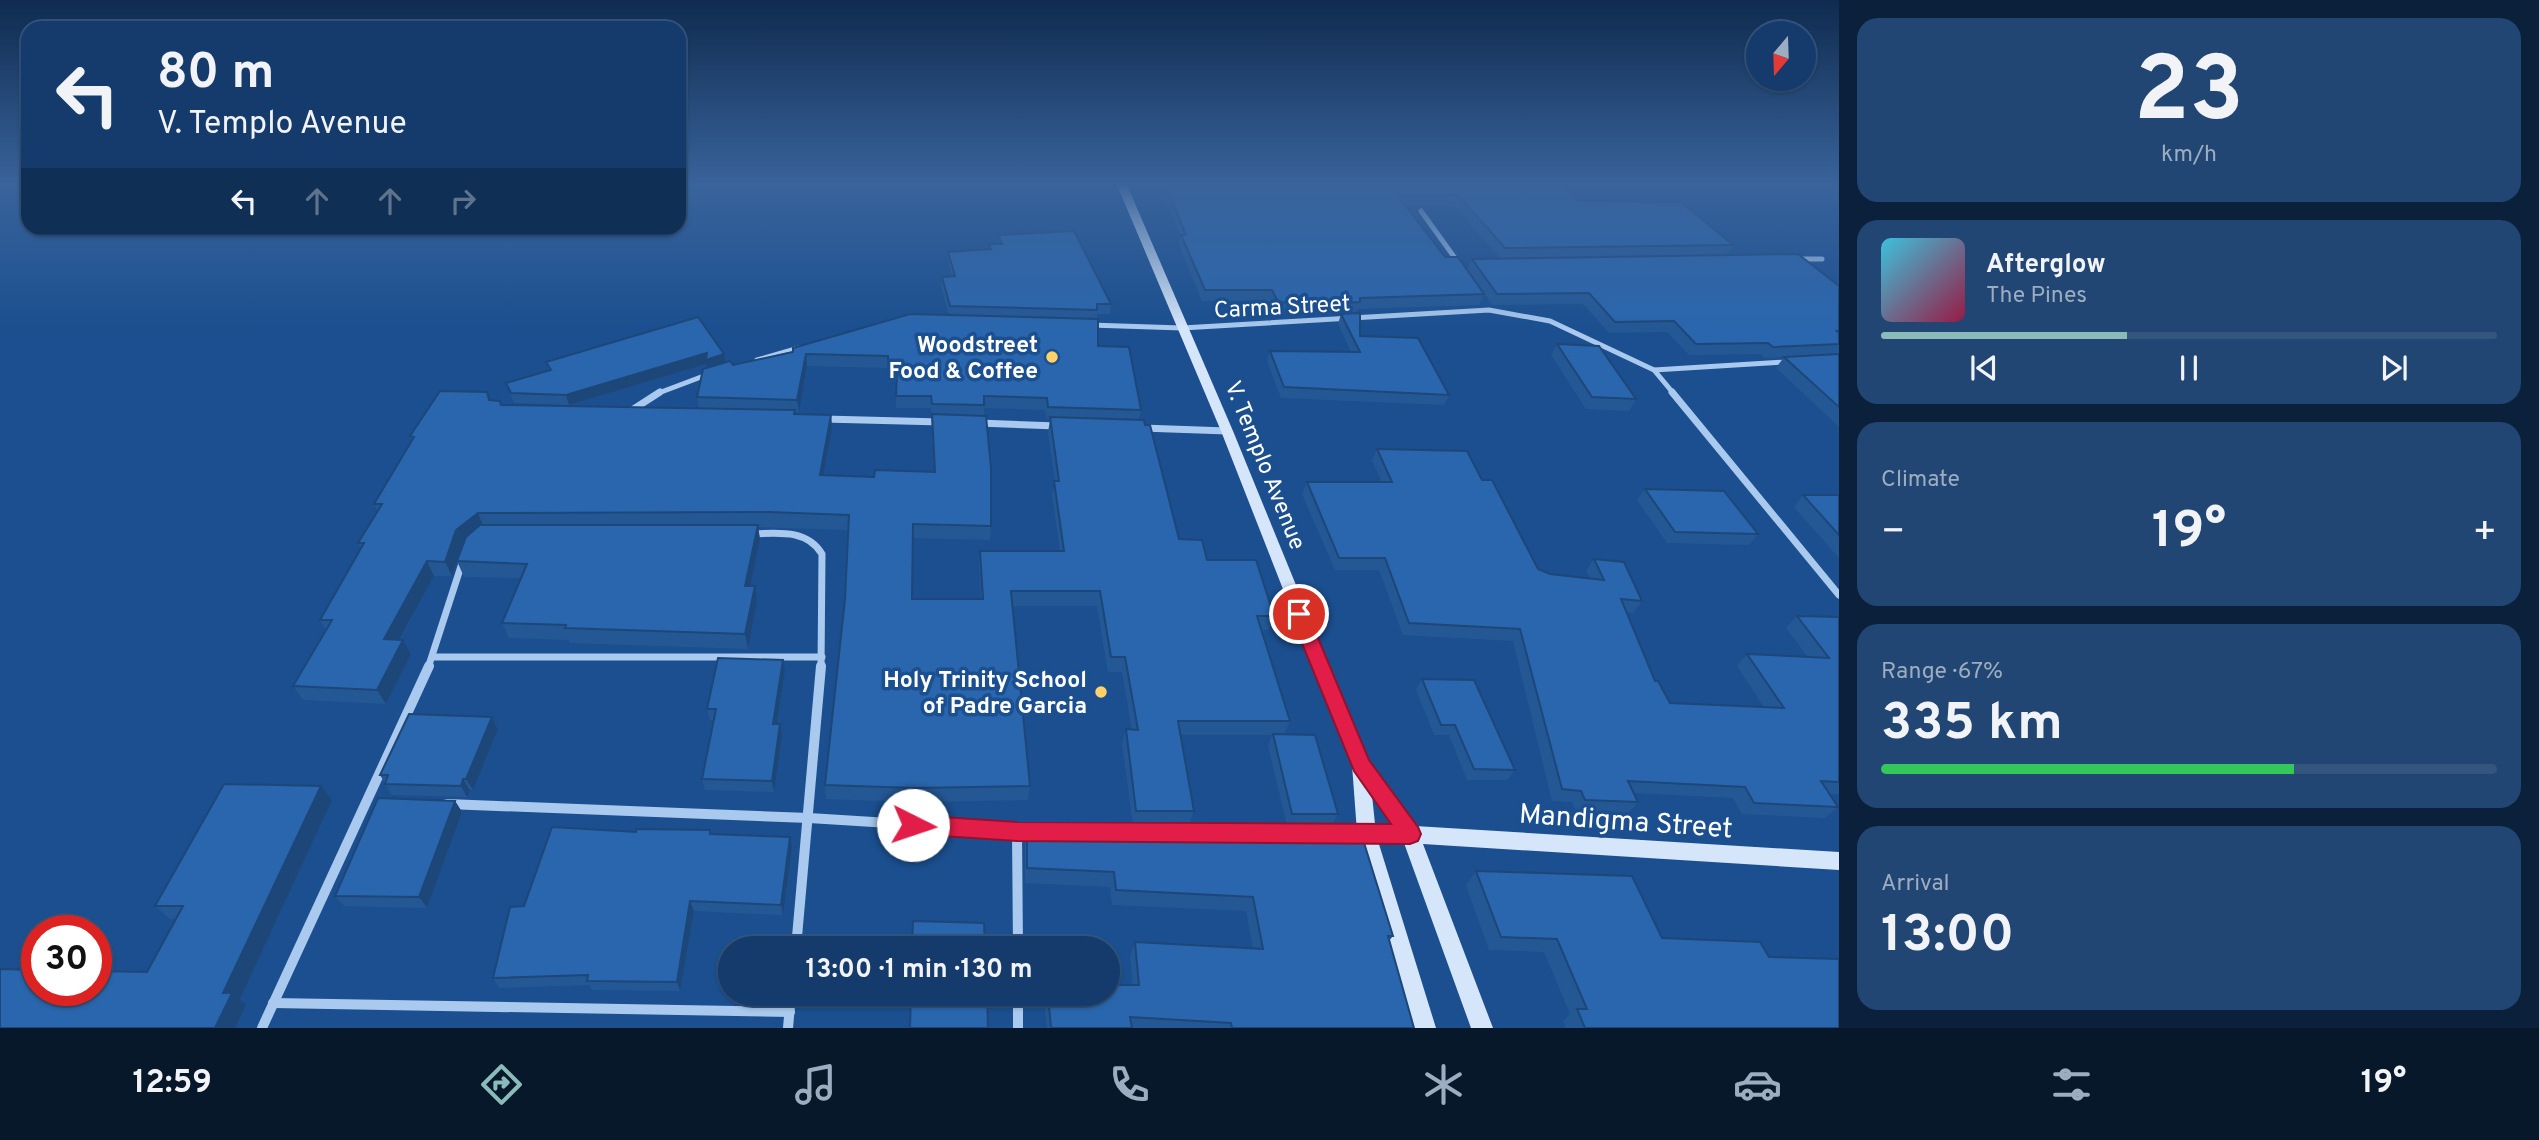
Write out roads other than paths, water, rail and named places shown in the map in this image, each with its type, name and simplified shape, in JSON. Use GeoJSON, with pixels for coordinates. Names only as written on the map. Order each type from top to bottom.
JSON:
{"type":"FeatureCollection","features":[{"type":"Feature","properties":{"kind":"main road","name":"V. Templo Avenue"},"geometry":{"type":"LineString","coordinates":[[1142,233],[1227,431],[1361,765],[1410,834],[1482,1028]]}},
{"type":"Feature","properties":{"kind":"main road","name":"V. Templo Avenue"},"geometry":{"type":"LineString","coordinates":[[1361,765],[1359,832],[1425,1028]]}},
{"type":"Feature","properties":{"kind":"main road","name":"Mandigma Street"},"geometry":{"type":"LineString","coordinates":[[1359,832],[1839,861]]}},
{"type":"Feature","properties":{"kind":"street"},"geometry":{"type":"LineString","coordinates":[[1437,233],[1467,275]]}},
{"type":"Feature","properties":{"kind":"street"},"geometry":{"type":"LineString","coordinates":[[1780,259],[1822,258]]}},
{"type":"Feature","properties":{"kind":"street"},"geometry":{"type":"LineString","coordinates":[[1459,264],[1473,264]]}},
{"type":"Feature","properties":{"kind":"street"},"geometry":{"type":"LineString","coordinates":[[1482,298],[1489,310]]}},
{"type":"Feature","properties":{"kind":"street","name":"Carma Street"},"geometry":{"type":"LineString","coordinates":[[1086,324],[1182,328],[1489,310],[1550,321],[1654,370],[1839,595]]}},
{"type":"Feature","properties":{"kind":"street"},"geometry":{"type":"LineString","coordinates":[[752,361],[804,346]]}},
{"type":"Feature","properties":{"kind":"street"},"geometry":{"type":"LineString","coordinates":[[1654,370],[1799,362]]}},
{"type":"Feature","properties":{"kind":"street"},"geometry":{"type":"LineString","coordinates":[[627,414],[639,403],[674,384],[713,373]]}},
{"type":"Feature","properties":{"kind":"street"},"geometry":{"type":"LineString","coordinates":[[614,414],[641,414]]}},
{"type":"Feature","properties":{"kind":"street"},"geometry":{"type":"LineString","coordinates":[[819,419],[955,423]]}},
{"type":"Feature","properties":{"kind":"street"},"geometry":{"type":"LineString","coordinates":[[968,423],[1064,426]]}},
{"type":"Feature","properties":{"kind":"street"},"geometry":{"type":"LineString","coordinates":[[1132,428],[1227,431]]}},
{"type":"Feature","properties":{"kind":"street"},"geometry":{"type":"LineString","coordinates":[[739,534],[806,536],[817,542],[822,554],[822,657],[797,936]]}},
{"type":"Feature","properties":{"kind":"street"},"geometry":{"type":"LineString","coordinates":[[262,1028],[433,657],[467,549]]}},
{"type":"Feature","properties":{"kind":"street"},"geometry":{"type":"LineString","coordinates":[[433,657],[822,657]]}},
{"type":"Feature","properties":{"kind":"street"},"geometry":{"type":"LineString","coordinates":[[366,801],[380,801]]}},
{"type":"Feature","properties":{"kind":"street"},"geometry":{"type":"LineString","coordinates":[[435,803],[809,818],[1043,832]]}},
{"type":"Feature","properties":{"kind":"street"},"geometry":{"type":"LineString","coordinates":[[1017,832],[1018,936]]}},
{"type":"Feature","properties":{"kind":"street"},"geometry":{"type":"LineString","coordinates":[[1176,832],[1271,832]]}},
{"type":"Feature","properties":{"kind":"street"},"geometry":{"type":"LineString","coordinates":[[273,1003],[790,1012]]}},
{"type":"Feature","properties":{"kind":"street"},"geometry":{"type":"LineString","coordinates":[[788,1028],[790,1006]]}},
{"type":"Feature","properties":{"kind":"street"},"geometry":{"type":"LineString","coordinates":[[1018,1006],[1018,1028]]}},
{"type":"Feature","properties":{"kind":"place","name":"Woodstreet Food & Coffee"},"geometry":{"type":"Point","coordinates":[1052,357]}},
{"type":"Feature","properties":{"kind":"place","name":"Holy Trinity School of Padre Garcia"},"geometry":{"type":"Point","coordinates":[1101,692]}}]}
